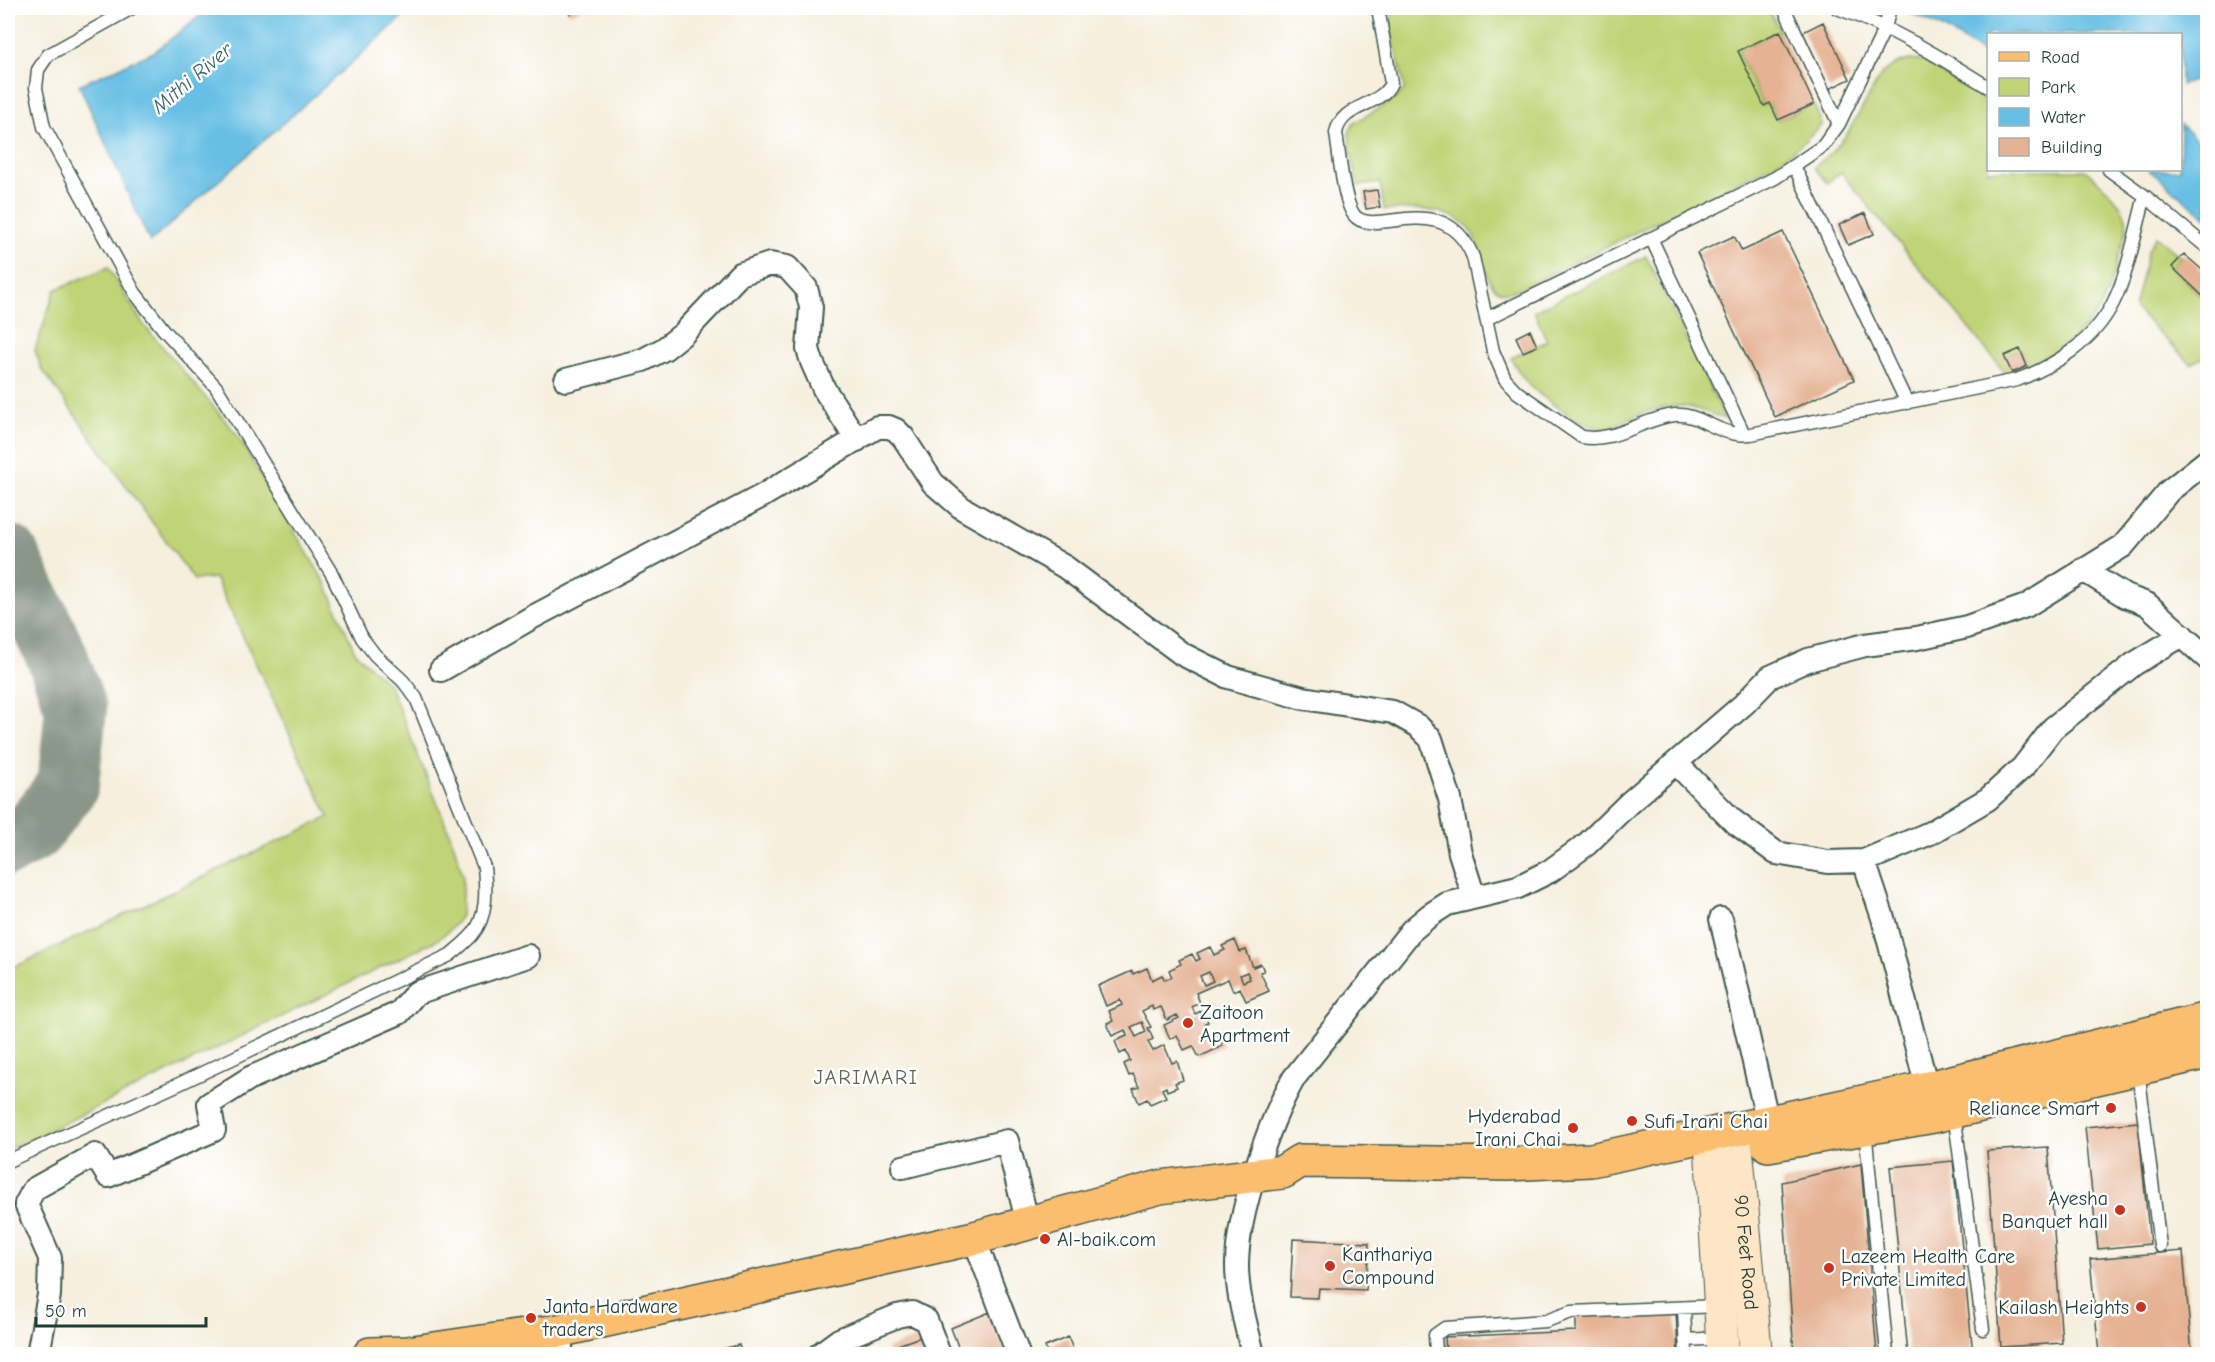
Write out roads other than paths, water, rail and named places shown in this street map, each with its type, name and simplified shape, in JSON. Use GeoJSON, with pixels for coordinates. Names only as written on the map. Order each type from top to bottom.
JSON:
{"type":"FeatureCollection","features":[{"type":"Feature","properties":{"kind":"main road"},"geometry":{"type":"LineString","coordinates":[[1771,1133],[1864,1128],[2208,1019]]}},
{"type":"Feature","properties":{"kind":"main road"},"geometry":{"type":"LineString","coordinates":[[370,1354],[560,1343],[1028,1224],[1160,1187],[1269,1173],[1303,1181],[1529,1186],[1592,1180],[1723,1143],[1771,1133],[2138,1068],[2208,1052]]}},
{"type":"Feature","properties":{"kind":"street"},"geometry":{"type":"LineString","coordinates":[[566,380],[644,360],[664,349],[683,334],[740,274],[770,264],[787,267],[806,288],[811,307],[808,349],[812,362],[824,389],[857,440]]}},
{"type":"Feature","properties":{"kind":"street"},"geometry":{"type":"LineString","coordinates":[[441,670],[531,618],[762,496],[877,428],[889,427],[903,437],[933,483],[962,508],[1065,567],[1117,608],[1191,658],[1228,677],[1303,698],[1393,712],[1418,726],[1431,739],[1450,799],[1460,853],[1474,897]]}},
{"type":"Feature","properties":{"kind":"street"},"geometry":{"type":"LineString","coordinates":[[1253,1354],[1239,1292],[1237,1265],[1240,1234],[1269,1173],[1284,1096],[1294,1078],[1411,932],[1447,903],[1518,887],[1550,871],[1587,844],[1629,803],[1744,704],[1770,677],[1808,660],[1865,645],[1917,638],[1967,627],[2026,606],[2122,546],[2169,491],[2208,460]]}},
{"type":"Feature","properties":{"kind":"street"},"geometry":{"type":"LineString","coordinates":[[2084,570],[2124,596],[2147,604],[2208,659]]}},
{"type":"Feature","properties":{"kind":"street"},"geometry":{"type":"LineString","coordinates":[[1676,763],[1732,820],[1776,853],[1828,862],[1864,861],[1930,833],[1988,799],[2023,767],[2053,728],[2134,664],[2182,635]]}},
{"type":"Feature","properties":{"kind":"street"},"geometry":{"type":"LineString","coordinates":[[1864,861],[1938,1105]]}},
{"type":"Feature","properties":{"kind":"street"},"geometry":{"type":"LineString","coordinates":[[1721,919],[1771,1133]]}},
{"type":"Feature","properties":{"kind":"street"},"geometry":{"type":"LineString","coordinates":[[38,1354],[49,1295],[50,1258],[26,1204],[34,1189],[95,1155],[108,1176],[214,1130],[209,1104],[250,1078],[399,1013],[416,993],[528,956]]}},
{"type":"Feature","properties":{"kind":"street"},"geometry":{"type":"LineString","coordinates":[[903,1167],[1007,1141],[1028,1224]]}},
{"type":"Feature","properties":{"kind":"street","name":"90 Feet Road"},"geometry":{"type":"LineString","coordinates":[[1722,1346],[1720,1306],[1723,1143]]}},
{"type":"Feature","properties":{"kind":"street","name":"90 Feet Road"},"geometry":{"type":"LineString","coordinates":[[1723,1143],[1756,1354]]}},
{"type":"Feature","properties":{"kind":"street"},"geometry":{"type":"LineString","coordinates":[[974,1238],[1018,1354]]}},
{"type":"Feature","properties":{"kind":"street"},"geometry":{"type":"LineString","coordinates":[[820,1354],[838,1340],[897,1316],[912,1313],[926,1320],[939,1354]]}},
{"type":"Feature","properties":{"kind":"lane"},"geometry":{"type":"LineString","coordinates":[[8,1161],[179,1084],[450,955],[473,934],[483,913],[486,895],[484,867],[416,698],[362,638],[332,574],[216,387],[164,330],[135,293],[45,127],[36,88],[38,70],[48,56],[132,8]]}},
{"type":"Feature","properties":{"kind":"lane"},"geometry":{"type":"LineString","coordinates":[[1378,8],[1392,83],[1388,90],[1352,111],[1337,127],[1336,133],[1349,205],[1354,215],[1361,220],[1371,222],[1413,219],[1432,221],[1446,224],[1458,231],[1473,257],[1493,351],[1506,379],[1517,392],[1582,437],[1595,439],[1611,437],[1664,417],[1679,415],[1696,418],[1725,431],[1744,434],[2017,380],[2055,363],[2081,344],[2112,305],[2120,288],[2145,196]]}},
{"type":"Feature","properties":{"kind":"lane"},"geometry":{"type":"LineString","coordinates":[[1784,8],[1839,124]]}},
{"type":"Feature","properties":{"kind":"lane"},"geometry":{"type":"LineString","coordinates":[[1838,8],[1885,28],[1943,58],[1987,86]]}},
{"type":"Feature","properties":{"kind":"lane"},"geometry":{"type":"LineString","coordinates":[[1486,319],[1775,178],[1823,146],[1839,124],[1885,28],[1890,8]]}},
{"type":"Feature","properties":{"kind":"lane"},"geometry":{"type":"LineString","coordinates":[[1794,166],[1907,403]]}},
{"type":"Feature","properties":{"kind":"lane"},"geometry":{"type":"LineString","coordinates":[[2110,171],[2145,196],[2208,248]]}},
{"type":"Feature","properties":{"kind":"lane"},"geometry":{"type":"LineString","coordinates":[[1651,238],[1744,434]]}},
{"type":"Feature","properties":{"kind":"lane"},"geometry":{"type":"LineString","coordinates":[[2138,1068],[2160,1246]]}},
{"type":"Feature","properties":{"kind":"lane"},"geometry":{"type":"LineString","coordinates":[[1938,1105],[1983,1329]]}},
{"type":"Feature","properties":{"kind":"lane"},"geometry":{"type":"LineString","coordinates":[[1864,1128],[1887,1354]]}},
{"type":"Feature","properties":{"kind":"lane"},"geometry":{"type":"LineString","coordinates":[[1436,1354],[1435,1335],[1439,1330],[1445,1328],[1546,1321],[1571,1312],[1720,1306]]}},
{"type":"Feature","properties":{"kind":"lane"},"geometry":{"type":"LineString","coordinates":[[1684,1308],[1686,1354]]}},
{"type":"Feature","properties":{"kind":"lane"},"geometry":{"type":"LineString","coordinates":[[1685,1340],[1722,1346]]}},
{"type":"Feature","properties":{"kind":"water","name":"Mithi River"},"geometry":{"type":"Polygon","coordinates":[[[210,8],[413,8],[150,242],[79,85],[154,52],[210,8]]]}},
{"type":"Feature","properties":{"kind":"water"},"geometry":{"type":"Polygon","coordinates":[[[1894,8],[2207,8],[2207,77],[2182,85],[2182,33],[1987,33],[1987,55],[1931,22],[1894,8]]]}},
{"type":"Feature","properties":{"kind":"water"},"geometry":{"type":"Polygon","coordinates":[[[2182,126],[2207,150],[2207,218],[2150,171],[2182,171],[2182,126]]]}},
{"type":"Feature","properties":{"kind":"place","name":"Zaitoon Apartment"},"geometry":{"type":"Point","coordinates":[1188,1023]}},
{"type":"Feature","properties":{"kind":"place","name":"Reliance Smart"},"geometry":{"type":"Point","coordinates":[2111,1108]}},
{"type":"Feature","properties":{"kind":"place","name":"Sufi Irani Chai"},"geometry":{"type":"Point","coordinates":[1632,1121]}},
{"type":"Feature","properties":{"kind":"place","name":"Hyderabad Irani Chai"},"geometry":{"type":"Point","coordinates":[1573,1128]}},
{"type":"Feature","properties":{"kind":"place","name":"Ayesha Banquet hall"},"geometry":{"type":"Point","coordinates":[2120,1210]}},
{"type":"Feature","properties":{"kind":"place","name":"Al-baik.com"},"geometry":{"type":"Point","coordinates":[1045,1239]}},
{"type":"Feature","properties":{"kind":"place","name":"Kanthariya Compound"},"geometry":{"type":"Point","coordinates":[1330,1266]}},
{"type":"Feature","properties":{"kind":"place","name":"Lazeem Health Care Private Limited"},"geometry":{"type":"Point","coordinates":[1829,1268]}},
{"type":"Feature","properties":{"kind":"place","name":"Kailash Heights"},"geometry":{"type":"Point","coordinates":[2141,1307]}},
{"type":"Feature","properties":{"kind":"place","name":"Janta Hardware traders"},"geometry":{"type":"Point","coordinates":[531,1318]}},
{"type":"Feature","properties":{"kind":"district","name":"JARIMARI"},"geometry":{"type":"Point","coordinates":[866,1077]}}]}
